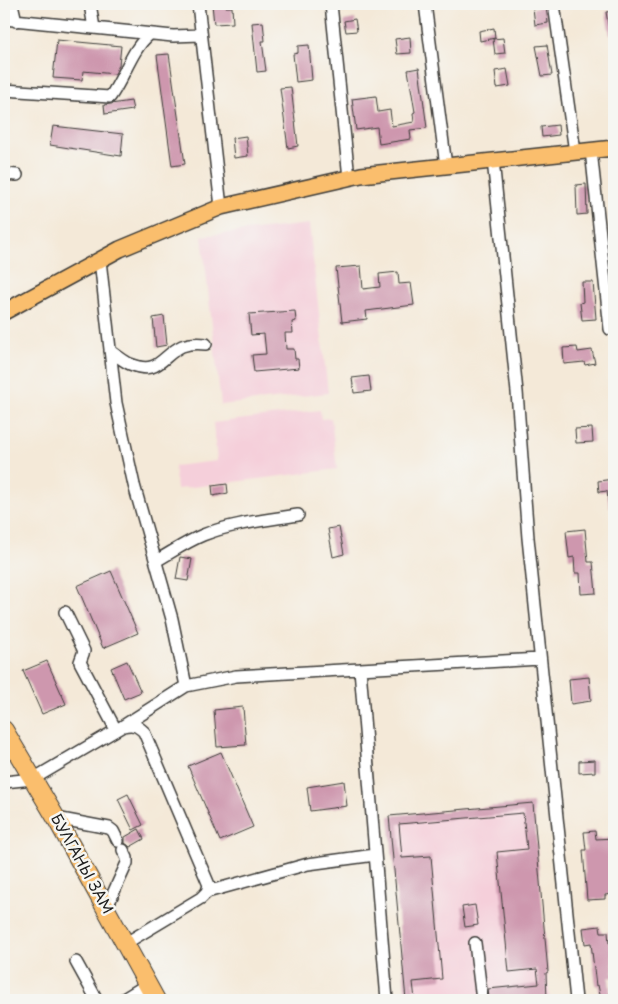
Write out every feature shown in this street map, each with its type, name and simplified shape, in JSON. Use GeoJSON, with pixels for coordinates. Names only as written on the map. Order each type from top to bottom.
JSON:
{"type":"FeatureCollection","features":[{"type":"Feature","properties":{"kind":"highway","name":"БУЛГАНЫ ЗАМ"},"geometry":{"type":"LineString","coordinates":[[4,730],[56,818],[152,991]]}},
{"type":"Feature","properties":{"kind":"main road"},"geometry":{"type":"LineString","coordinates":[[4,312],[120,249],[221,207],[349,178],[493,160],[614,148]]}},
{"type":"Feature","properties":{"kind":"street"},"geometry":{"type":"LineString","coordinates":[[12,4],[10,20],[173,36],[201,35]]}},
{"type":"Feature","properties":{"kind":"street"},"geometry":{"type":"LineString","coordinates":[[90,4],[94,28]]}},
{"type":"Feature","properties":{"kind":"street"},"geometry":{"type":"LineString","coordinates":[[198,4],[221,207]]}},
{"type":"Feature","properties":{"kind":"street"},"geometry":{"type":"LineString","coordinates":[[331,4],[349,178]]}},
{"type":"Feature","properties":{"kind":"street"},"geometry":{"type":"LineString","coordinates":[[426,4],[446,166]]}},
{"type":"Feature","properties":{"kind":"street"},"geometry":{"type":"LineString","coordinates":[[554,4],[575,152]]}},
{"type":"Feature","properties":{"kind":"street"},"geometry":{"type":"LineString","coordinates":[[4,90],[110,97],[137,49],[144,38],[150,34]]}},
{"type":"Feature","properties":{"kind":"street"},"geometry":{"type":"LineString","coordinates":[[591,150],[610,329]]}},
{"type":"Feature","properties":{"kind":"street"},"geometry":{"type":"LineString","coordinates":[[493,160],[517,392],[528,538],[576,1000]]}},
{"type":"Feature","properties":{"kind":"street"},"geometry":{"type":"LineString","coordinates":[[4,174],[18,175]]}},
{"type":"Feature","properties":{"kind":"street"},"geometry":{"type":"LineString","coordinates":[[100,260],[116,403],[134,485],[172,619],[186,686]]}},
{"type":"Feature","properties":{"kind":"street"},"geometry":{"type":"LineString","coordinates":[[110,351],[128,364],[150,368],[163,362],[184,346],[195,343],[206,344]]}},
{"type":"Feature","properties":{"kind":"street"},"geometry":{"type":"LineString","coordinates":[[156,561],[193,539],[206,534],[226,528],[298,515]]}},
{"type":"Feature","properties":{"kind":"street"},"geometry":{"type":"LineString","coordinates":[[65,612],[84,651],[80,662],[120,728]]}},
{"type":"Feature","properties":{"kind":"street"},"geometry":{"type":"LineString","coordinates":[[4,782],[33,779],[120,728],[186,686],[236,676],[540,659]]}},
{"type":"Feature","properties":{"kind":"street"},"geometry":{"type":"LineString","coordinates":[[360,669],[387,1000]]}},
{"type":"Feature","properties":{"kind":"street"},"geometry":{"type":"LineString","coordinates":[[120,728],[130,725],[138,726],[144,732],[209,885],[207,892],[201,898],[126,943]]}},
{"type":"Feature","properties":{"kind":"street"},"geometry":{"type":"LineString","coordinates":[[56,818],[109,828],[113,831],[127,858],[127,863],[106,909]]}},
{"type":"Feature","properties":{"kind":"street"},"geometry":{"type":"LineString","coordinates":[[207,892],[308,864],[375,854]]}},
{"type":"Feature","properties":{"kind":"street"},"geometry":{"type":"LineString","coordinates":[[475,943],[482,1000]]}},
{"type":"Feature","properties":{"kind":"street"},"geometry":{"type":"LineString","coordinates":[[76,962],[97,1000]]}},
{"type":"Feature","properties":{"kind":"street"},"geometry":{"type":"LineString","coordinates":[[122,1000],[152,991],[166,1000]]}},
{"type":"Feature","properties":{"kind":"shaded area"},"geometry":{"type":"Polygon","coordinates":[[[309,224],[328,393],[221,405],[202,236],[309,224]]]}},
{"type":"Feature","properties":{"kind":"shaded area"},"geometry":{"type":"Polygon","coordinates":[[[320,410],[321,419],[331,418],[337,469],[177,489],[174,466],[217,461],[213,423],[320,410]]]}},
{"type":"Feature","properties":{"kind":"shaded area"},"geometry":{"type":"Polygon","coordinates":[[[533,803],[550,1000],[406,1000],[389,816],[533,803]]]}},
{"type":"Feature","properties":{"kind":"building"},"geometry":{"type":"Polygon","coordinates":[[[212,4],[226,4],[226,7],[232,7],[233,23],[214,24],[212,4]]]}},
{"type":"Feature","properties":{"kind":"building"},"geometry":{"type":"Polygon","coordinates":[[[546,6],[548,23],[535,25],[533,8],[546,6]]]}},
{"type":"Feature","properties":{"kind":"building"},"geometry":{"type":"Polygon","coordinates":[[[614,11],[614,35],[610,35],[606,12],[614,11]]]}},
{"type":"Feature","properties":{"kind":"building"},"geometry":{"type":"Polygon","coordinates":[[[355,19],[357,31],[346,32],[344,21],[355,19]]]}},
{"type":"Feature","properties":{"kind":"building"},"geometry":{"type":"Polygon","coordinates":[[[263,22],[265,41],[262,41],[266,71],[257,72],[252,23],[263,22]]]}},
{"type":"Feature","properties":{"kind":"building"},"geometry":{"type":"Polygon","coordinates":[[[494,28],[495,38],[480,41],[479,31],[494,28]]]}},
{"type":"Feature","properties":{"kind":"building"},"geometry":{"type":"Polygon","coordinates":[[[410,37],[411,53],[397,54],[395,39],[410,37]]]}},
{"type":"Feature","properties":{"kind":"building"},"geometry":{"type":"Polygon","coordinates":[[[503,38],[505,53],[495,54],[493,39],[503,38]]]}},
{"type":"Feature","properties":{"kind":"building"},"geometry":{"type":"Polygon","coordinates":[[[57,40],[121,46],[119,65],[115,74],[83,71],[82,80],[53,78],[57,40]]]}},
{"type":"Feature","properties":{"kind":"building"},"geometry":{"type":"Polygon","coordinates":[[[309,45],[312,80],[296,82],[293,54],[298,53],[298,46],[309,45]]]}},
{"type":"Feature","properties":{"kind":"building"},"geometry":{"type":"Polygon","coordinates":[[[547,45],[552,75],[542,76],[536,46],[547,45]]]}},
{"type":"Feature","properties":{"kind":"building"},"geometry":{"type":"Polygon","coordinates":[[[169,54],[185,164],[172,166],[157,55],[169,54]]]}},
{"type":"Feature","properties":{"kind":"building"},"geometry":{"type":"Polygon","coordinates":[[[419,68],[427,128],[410,130],[411,139],[379,144],[377,127],[356,130],[352,99],[376,96],[378,112],[390,110],[392,126],[414,122],[413,113],[415,112],[408,70],[419,68]]]}},
{"type":"Feature","properties":{"kind":"building"},"geometry":{"type":"Polygon","coordinates":[[[507,69],[510,86],[497,88],[495,71],[507,69]]]}},
{"type":"Feature","properties":{"kind":"building"},"geometry":{"type":"Polygon","coordinates":[[[291,87],[298,146],[288,148],[280,88],[291,87]]]}},
{"type":"Feature","properties":{"kind":"building"},"geometry":{"type":"Polygon","coordinates":[[[131,101],[133,110],[105,114],[104,105],[131,101]]]}},
{"type":"Feature","properties":{"kind":"building"},"geometry":{"type":"Polygon","coordinates":[[[558,125],[559,135],[542,137],[541,127],[558,125]]]}},
{"type":"Feature","properties":{"kind":"building"},"geometry":{"type":"Polygon","coordinates":[[[53,126],[123,134],[121,156],[50,145],[53,126]]]}},
{"type":"Feature","properties":{"kind":"building"},"geometry":{"type":"Polygon","coordinates":[[[246,136],[248,156],[234,158],[232,138],[246,136]]]}},
{"type":"Feature","properties":{"kind":"building"},"geometry":{"type":"Polygon","coordinates":[[[586,184],[587,214],[577,215],[576,185],[586,184]]]}},
{"type":"Feature","properties":{"kind":"building"},"geometry":{"type":"Polygon","coordinates":[[[361,266],[363,289],[380,287],[379,274],[398,272],[399,284],[411,283],[414,305],[366,311],[367,319],[342,322],[336,268],[361,266]]]}},
{"type":"Feature","properties":{"kind":"building"},"geometry":{"type":"Polygon","coordinates":[[[582,282],[593,282],[596,319],[582,320],[580,303],[583,302],[582,282]]]}},
{"type":"Feature","properties":{"kind":"building"},"geometry":{"type":"Polygon","coordinates":[[[295,311],[296,321],[292,322],[293,333],[285,333],[286,349],[294,349],[295,359],[298,359],[299,368],[254,372],[252,355],[266,354],[264,334],[251,335],[249,314],[295,311]]]}},
{"type":"Feature","properties":{"kind":"building"},"geometry":{"type":"Polygon","coordinates":[[[164,316],[167,345],[156,347],[153,318],[164,316]]]}},
{"type":"Feature","properties":{"kind":"building"},"geometry":{"type":"Polygon","coordinates":[[[577,347],[578,352],[592,350],[595,363],[585,365],[584,362],[564,364],[563,348],[577,347]]]}},
{"type":"Feature","properties":{"kind":"building"},"geometry":{"type":"Polygon","coordinates":[[[369,376],[371,391],[354,393],[352,378],[369,376]]]}},
{"type":"Feature","properties":{"kind":"building"},"geometry":{"type":"Polygon","coordinates":[[[592,428],[593,442],[576,443],[575,429],[592,428]]]}},
{"type":"Feature","properties":{"kind":"building"},"geometry":{"type":"Polygon","coordinates":[[[614,479],[614,507],[609,507],[607,491],[599,492],[598,481],[614,479]]]}},
{"type":"Feature","properties":{"kind":"building"},"geometry":{"type":"Polygon","coordinates":[[[227,484],[228,493],[213,496],[212,486],[227,484]]]}},
{"type":"Feature","properties":{"kind":"building"},"geometry":{"type":"Polygon","coordinates":[[[339,527],[344,554],[333,557],[328,529],[339,527]]]}},
{"type":"Feature","properties":{"kind":"building"},"geometry":{"type":"Polygon","coordinates":[[[585,529],[588,562],[593,562],[596,593],[581,594],[580,573],[575,573],[574,557],[569,558],[566,531],[585,529]]]}},
{"type":"Feature","properties":{"kind":"building"},"geometry":{"type":"Polygon","coordinates":[[[180,557],[192,559],[188,581],[176,579],[180,557]]]}},
{"type":"Feature","properties":{"kind":"building"},"geometry":{"type":"Polygon","coordinates":[[[111,571],[138,633],[103,648],[77,586],[111,571]]]}},
{"type":"Feature","properties":{"kind":"building"},"geometry":{"type":"Polygon","coordinates":[[[47,661],[66,704],[42,714],[23,671],[47,661]]]}},
{"type":"Feature","properties":{"kind":"building"},"geometry":{"type":"Polygon","coordinates":[[[127,661],[141,692],[124,699],[111,668],[127,661]]]}},
{"type":"Feature","properties":{"kind":"building"},"geometry":{"type":"Polygon","coordinates":[[[589,677],[591,701],[571,704],[569,679],[589,677]]]}},
{"type":"Feature","properties":{"kind":"building"},"geometry":{"type":"Polygon","coordinates":[[[243,707],[246,745],[217,747],[214,710],[243,707]]]}},
{"type":"Feature","properties":{"kind":"building"},"geometry":{"type":"Polygon","coordinates":[[[221,752],[253,827],[220,841],[188,766],[221,752]]]}},
{"type":"Feature","properties":{"kind":"building"},"geometry":{"type":"Polygon","coordinates":[[[595,760],[595,772],[579,773],[579,761],[595,760]]]}},
{"type":"Feature","properties":{"kind":"building"},"geometry":{"type":"Polygon","coordinates":[[[344,781],[347,806],[310,811],[307,787],[344,781]]]}},
{"type":"Feature","properties":{"kind":"building"},"geometry":{"type":"Polygon","coordinates":[[[128,794],[143,825],[133,830],[118,799],[128,794]]]}},
{"type":"Feature","properties":{"kind":"building"},"geometry":{"type":"Polygon","coordinates":[[[533,803],[548,972],[546,973],[547,1000],[507,1000],[507,996],[489,998],[488,989],[539,984],[537,969],[509,972],[497,852],[527,849],[523,813],[399,824],[402,858],[431,856],[442,979],[413,982],[415,1000],[406,1000],[389,816],[533,803]]]}},
{"type":"Feature","properties":{"kind":"building"},"geometry":{"type":"Polygon","coordinates":[[[139,829],[144,839],[130,847],[125,843],[125,837],[139,829]]]}},
{"type":"Feature","properties":{"kind":"building"},"geometry":{"type":"Polygon","coordinates":[[[595,831],[596,839],[614,838],[614,850],[611,851],[614,894],[605,895],[605,899],[587,900],[583,850],[586,850],[584,832],[595,831]]]}},
{"type":"Feature","properties":{"kind":"building"},"geometry":{"type":"Polygon","coordinates":[[[475,905],[478,925],[465,927],[462,907],[475,905]]]}},
{"type":"Feature","properties":{"kind":"building"},"geometry":{"type":"Polygon","coordinates":[[[600,926],[601,932],[608,932],[609,943],[614,943],[614,954],[612,955],[614,977],[609,978],[611,1000],[601,1000],[598,985],[596,986],[591,943],[585,944],[583,928],[600,926]]]}}]}
